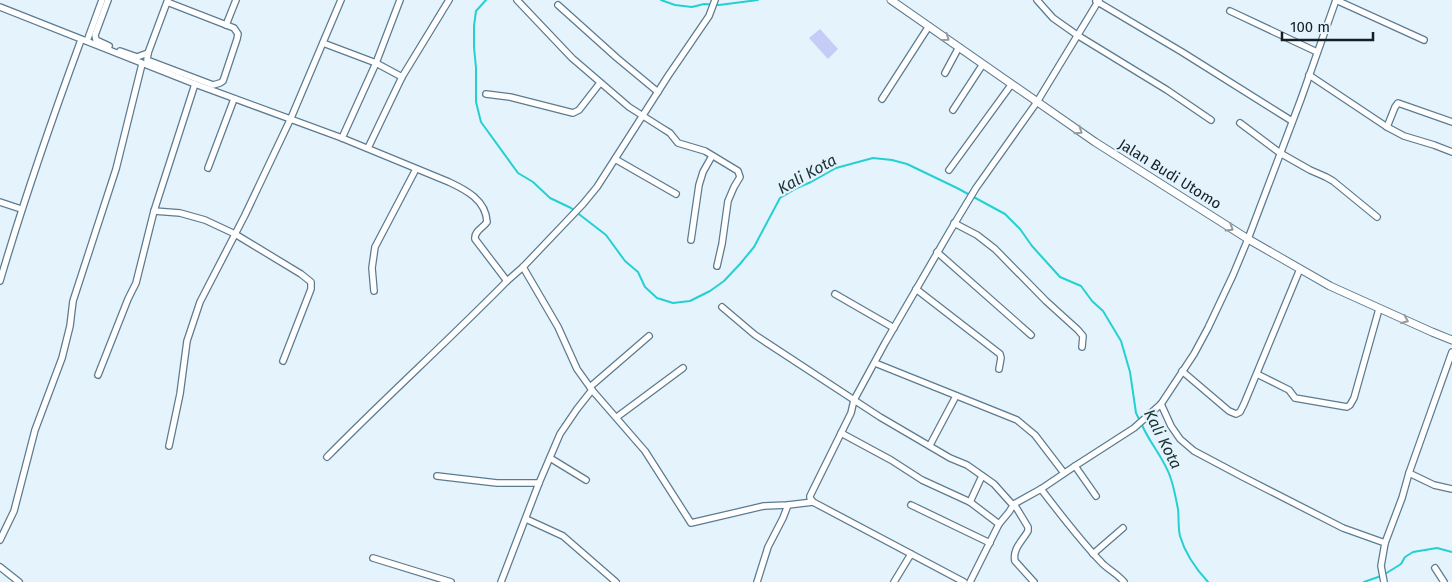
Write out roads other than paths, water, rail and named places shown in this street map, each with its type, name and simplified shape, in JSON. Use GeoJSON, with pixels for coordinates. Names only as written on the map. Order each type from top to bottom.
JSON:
{"type":"FeatureCollection","features":[{"type":"Feature","properties":{"kind":"street"},"geometry":{"type":"LineString","coordinates":[[0,280],[48,129],[102,0]]}},
{"type":"Feature","properties":{"kind":"street"},"geometry":{"type":"LineString","coordinates":[[108,0],[95,35],[96,40],[137,56],[148,53]]}},
{"type":"Feature","properties":{"kind":"street"},"geometry":{"type":"LineString","coordinates":[[226,25],[236,0]]}},
{"type":"Feature","properties":{"kind":"street"},"geometry":{"type":"LineString","coordinates":[[169,446],[180,394],[190,330],[200,302],[292,118],[341,0]]}},
{"type":"Feature","properties":{"kind":"street"},"geometry":{"type":"LineString","coordinates":[[342,138],[376,63],[400,0]]}},
{"type":"Feature","properties":{"kind":"street"},"geometry":{"type":"LineString","coordinates":[[368,148],[402,77],[449,0]]}},
{"type":"Feature","properties":{"kind":"street"},"geometry":{"type":"LineString","coordinates":[[517,0],[572,58],[643,117],[670,133],[678,143],[697,148],[738,172],[740,176],[728,201],[717,266]]}},
{"type":"Feature","properties":{"kind":"street"},"geometry":{"type":"LineString","coordinates":[[327,457],[375,408],[523,267],[583,204],[597,187],[712,11],[715,0]]}},
{"type":"Feature","properties":{"kind":"street","name":"Jalan Budi Utomo"},"geometry":{"type":"LineString","coordinates":[[893,0],[1011,85],[1095,142],[1248,240],[1330,286],[1452,340]]}},
{"type":"Feature","properties":{"kind":"street"},"geometry":{"type":"LineString","coordinates":[[1037,0],[1053,18],[1077,35],[1167,90],[1211,120]]}},
{"type":"Feature","properties":{"kind":"street"},"geometry":{"type":"LineString","coordinates":[[970,582],[999,524],[1010,512],[1014,504],[1041,489],[1134,428],[1161,404],[1194,354],[1208,328],[1248,240],[1336,0],[1424,40]]}},
{"type":"Feature","properties":{"kind":"street"},"geometry":{"type":"LineString","coordinates":[[168,1],[234,28],[238,34],[223,81],[213,85],[147,60],[148,53],[168,1]]}},
{"type":"Feature","properties":{"kind":"street"},"geometry":{"type":"LineString","coordinates":[[964,582],[813,502],[810,498],[811,493],[851,413],[854,400],[937,252],[976,188],[1037,102],[1097,1],[1292,121]]}},
{"type":"Feature","properties":{"kind":"street"},"geometry":{"type":"LineString","coordinates":[[558,5],[658,92]]}},
{"type":"Feature","properties":{"kind":"street"},"geometry":{"type":"LineString","coordinates":[[0,8],[195,84],[292,118],[466,190],[479,202],[484,210],[487,222],[474,235],[475,239],[507,281]]}},
{"type":"Feature","properties":{"kind":"street"},"geometry":{"type":"LineString","coordinates":[[1230,11],[1317,52]]}},
{"type":"Feature","properties":{"kind":"street"},"geometry":{"type":"LineString","coordinates":[[882,99],[929,26]]}},
{"type":"Feature","properties":{"kind":"street"},"geometry":{"type":"LineString","coordinates":[[323,43],[376,63],[402,77]]}},
{"type":"Feature","properties":{"kind":"street"},"geometry":{"type":"LineString","coordinates":[[945,73],[959,47]]}},
{"type":"Feature","properties":{"kind":"street"},"geometry":{"type":"LineString","coordinates":[[0,540],[14,511],[35,430],[62,358],[70,326],[73,301],[116,169],[142,64]]}},
{"type":"Feature","properties":{"kind":"street"},"geometry":{"type":"LineString","coordinates":[[953,110],[983,64]]}},
{"type":"Feature","properties":{"kind":"street"},"geometry":{"type":"LineString","coordinates":[[1309,76],[1387,127],[1404,136],[1452,152]]}},
{"type":"Feature","properties":{"kind":"street"},"geometry":{"type":"LineString","coordinates":[[486,94],[510,97],[573,113],[579,110],[600,83]]}},
{"type":"Feature","properties":{"kind":"street"},"geometry":{"type":"LineString","coordinates":[[98,375],[136,283],[154,211],[195,84]]}},
{"type":"Feature","properties":{"kind":"street"},"geometry":{"type":"LineString","coordinates":[[949,170],[1011,85]]}},
{"type":"Feature","properties":{"kind":"street"},"geometry":{"type":"LineString","coordinates":[[208,168],[234,98]]}},
{"type":"Feature","properties":{"kind":"street"},"geometry":{"type":"LineString","coordinates":[[1387,127],[1398,103],[1452,122]]}},
{"type":"Feature","properties":{"kind":"street"},"geometry":{"type":"LineString","coordinates":[[1240,123],[1280,154],[1333,181],[1377,217]]}},
{"type":"Feature","properties":{"kind":"street"},"geometry":{"type":"LineString","coordinates":[[691,240],[699,184],[712,156]]}},
{"type":"Feature","properties":{"kind":"street"},"geometry":{"type":"LineString","coordinates":[[615,159],[676,194]]}},
{"type":"Feature","properties":{"kind":"street"},"geometry":{"type":"LineString","coordinates":[[374,291],[372,268],[375,247],[416,169]]}},
{"type":"Feature","properties":{"kind":"street"},"geometry":{"type":"LineString","coordinates":[[0,202],[21,209]]}},
{"type":"Feature","properties":{"kind":"street"},"geometry":{"type":"LineString","coordinates":[[154,211],[180,214],[205,220],[235,234],[311,282],[311,289],[283,361]]}},
{"type":"Feature","properties":{"kind":"street"},"geometry":{"type":"LineString","coordinates":[[954,223],[976,235],[995,249],[1046,301],[1078,330],[1083,336],[1082,347]]}},
{"type":"Feature","properties":{"kind":"street"},"geometry":{"type":"LineString","coordinates":[[937,252],[1031,335]]}},
{"type":"Feature","properties":{"kind":"street"},"geometry":{"type":"LineString","coordinates":[[523,267],[558,327],[577,369],[591,389],[645,451],[691,523],[764,506],[813,502]]}},
{"type":"Feature","properties":{"kind":"street"},"geometry":{"type":"LineString","coordinates":[[1182,372],[1229,411],[1236,414],[1240,412],[1300,269]]}},
{"type":"Feature","properties":{"kind":"street"},"geometry":{"type":"LineString","coordinates":[[916,289],[1000,354],[999,369]]}},
{"type":"Feature","properties":{"kind":"street"},"geometry":{"type":"LineString","coordinates":[[835,294],[894,328]]}},
{"type":"Feature","properties":{"kind":"street"},"geometry":{"type":"LineString","coordinates":[[722,307],[755,335],[854,400],[893,425],[967,466],[994,484],[1014,504],[1028,526],[1028,531],[1015,552],[1015,561],[1034,582]]}},
{"type":"Feature","properties":{"kind":"street"},"geometry":{"type":"LineString","coordinates":[[1257,374],[1289,390],[1295,398],[1347,407],[1354,398],[1379,308]]}},
{"type":"Feature","properties":{"kind":"street"},"geometry":{"type":"LineString","coordinates":[[501,582],[560,434],[591,389],[649,336]]}},
{"type":"Feature","properties":{"kind":"street"},"geometry":{"type":"LineString","coordinates":[[1383,581],[1381,566],[1385,543],[1452,352]]}},
{"type":"Feature","properties":{"kind":"street"},"geometry":{"type":"LineString","coordinates":[[875,363],[1017,420],[1035,435],[1064,473]]}},
{"type":"Feature","properties":{"kind":"street"},"geometry":{"type":"LineString","coordinates":[[617,417],[683,368]]}},
{"type":"Feature","properties":{"kind":"street"},"geometry":{"type":"LineString","coordinates":[[930,445],[956,396]]}},
{"type":"Feature","properties":{"kind":"street"},"geometry":{"type":"LineString","coordinates":[[1161,404],[1180,439],[1194,451],[1343,528],[1385,543]]}},
{"type":"Feature","properties":{"kind":"street"},"geometry":{"type":"LineString","coordinates":[[841,434],[891,460],[922,480],[970,502],[999,524]]}},
{"type":"Feature","properties":{"kind":"street"},"geometry":{"type":"LineString","coordinates":[[550,458],[586,480]]}},
{"type":"Feature","properties":{"kind":"street"},"geometry":{"type":"LineString","coordinates":[[1075,466],[1096,496]]}},
{"type":"Feature","properties":{"kind":"street"},"geometry":{"type":"LineString","coordinates":[[1409,473],[1434,485],[1452,490]]}},
{"type":"Feature","properties":{"kind":"street"},"geometry":{"type":"LineString","coordinates":[[437,476],[497,483],[539,483]]}},
{"type":"Feature","properties":{"kind":"street"},"geometry":{"type":"LineString","coordinates":[[970,502],[982,476]]}},
{"type":"Feature","properties":{"kind":"street"},"geometry":{"type":"LineString","coordinates":[[1041,489],[1094,554],[1121,581]]}},
{"type":"Feature","properties":{"kind":"street"},"geometry":{"type":"LineString","coordinates":[[911,504],[990,543]]}},
{"type":"Feature","properties":{"kind":"street"},"geometry":{"type":"LineString","coordinates":[[758,580],[768,548],[788,505]]}},
{"type":"Feature","properties":{"kind":"street"},"geometry":{"type":"LineString","coordinates":[[526,519],[563,536],[616,582]]}},
{"type":"Feature","properties":{"kind":"street"},"geometry":{"type":"LineString","coordinates":[[1094,554],[1123,528]]}},
{"type":"Feature","properties":{"kind":"street"},"geometry":{"type":"LineString","coordinates":[[894,582],[911,554]]}},
{"type":"Feature","properties":{"kind":"street"},"geometry":{"type":"LineString","coordinates":[[373,558],[451,582]]}},
{"type":"Feature","properties":{"kind":"street"},"geometry":{"type":"LineString","coordinates":[[0,567],[19,582]]}},
{"type":"Feature","properties":{"kind":"street"},"geometry":{"type":"LineString","coordinates":[[1436,568],[1444,582]]}},
{"type":"Feature","properties":{"kind":"waterway","name":"Kali Kota"},"geometry":{"type":"LineString","coordinates":[[486,0],[476,11],[474,26],[476,102],[481,122],[518,173],[533,182],[550,198],[571,208],[606,235],[625,261],[638,272],[645,287],[657,298],[673,303],[690,301],[710,291],[724,281],[754,247],[780,198],[797,188],[836,168],[873,158],[892,160],[907,164],[1005,214],[1060,277],[1081,286],[1092,301],[1103,311],[1121,341],[1130,372],[1136,413],[1140,421]]}},
{"type":"Feature","properties":{"kind":"waterway","name":"Kali Kota"},"geometry":{"type":"LineString","coordinates":[[661,0],[675,5],[692,7],[704,4],[719,5],[758,0]]}},
{"type":"Feature","properties":{"kind":"waterway","name":"Kali Kota"},"geometry":{"type":"LineString","coordinates":[[1142,425],[1171,479],[1178,509],[1179,533],[1182,542],[1191,560],[1208,582]]}},
{"type":"Feature","properties":{"kind":"waterway","name":"Kali Kota"},"geometry":{"type":"LineString","coordinates":[[1385,574],[1401,564],[1405,557],[1413,552],[1437,548],[1452,552]]}},
{"type":"Feature","properties":{"kind":"waterway","name":"Kali Kota"},"geometry":{"type":"LineString","coordinates":[[1364,582],[1381,576]]}}]}
